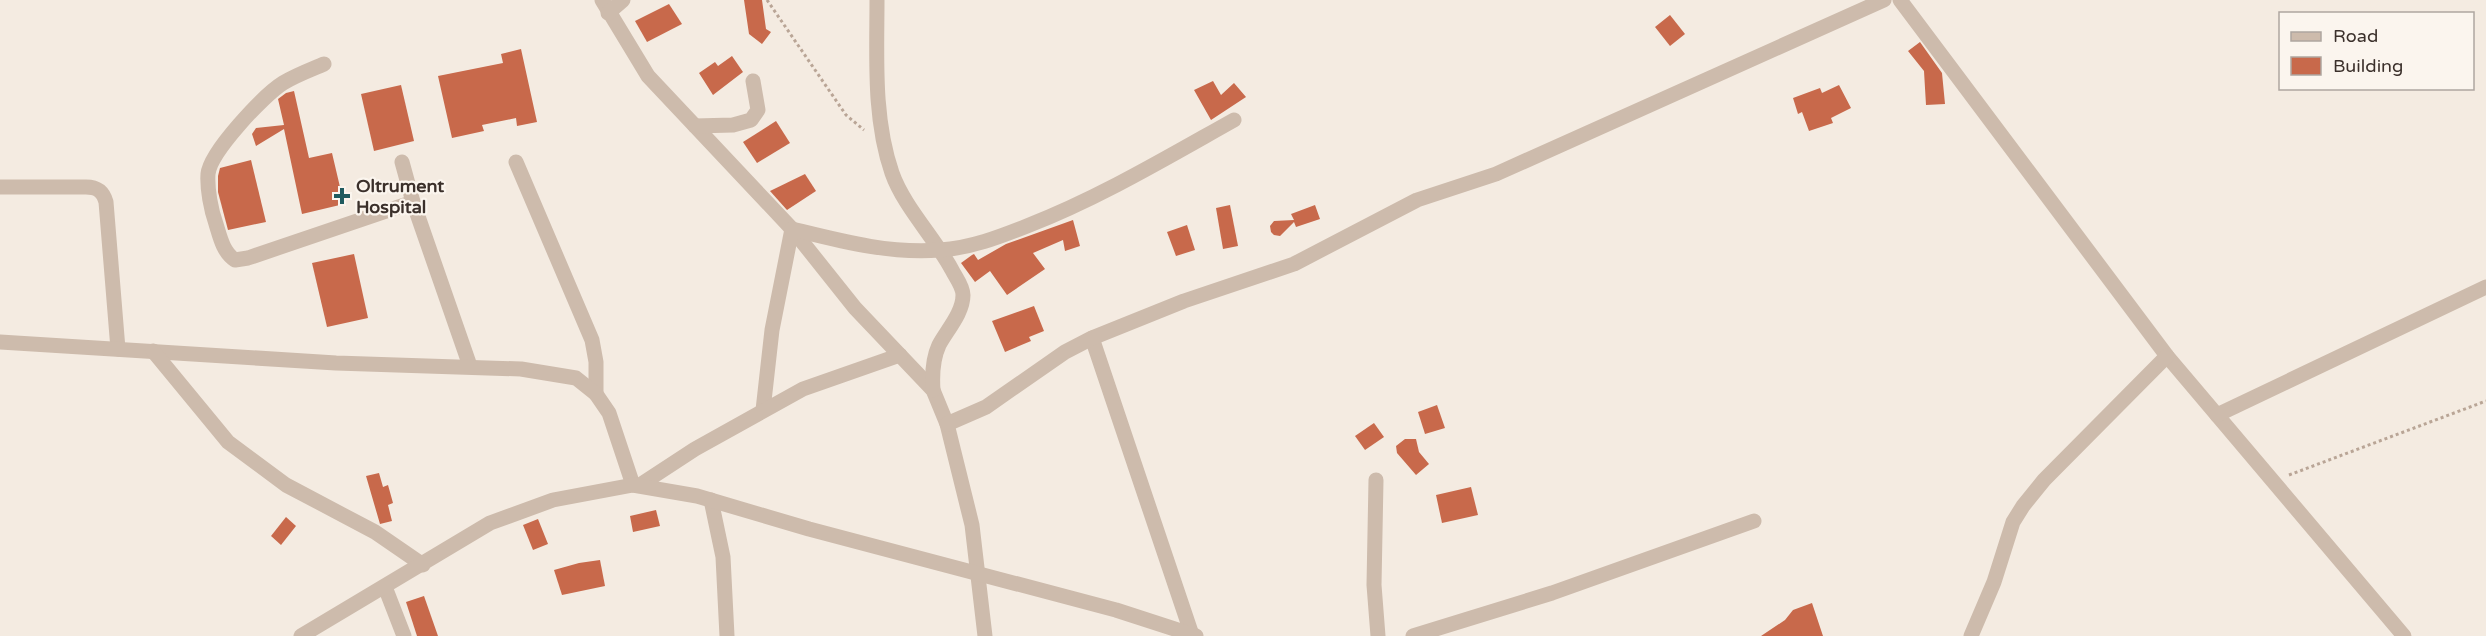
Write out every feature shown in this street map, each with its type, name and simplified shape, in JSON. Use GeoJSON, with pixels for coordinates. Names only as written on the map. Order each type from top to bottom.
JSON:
{"type":"FeatureCollection","features":[{"type":"Feature","properties":{"kind":"street"},"geometry":{"type":"LineString","coordinates":[[623,0],[605,6],[648,76],[792,229],[855,308],[933,390],[947,424],[972,525],[985,636]]}},
{"type":"Feature","properties":{"kind":"street"},"geometry":{"type":"LineString","coordinates":[[877,0],[879,98],[885,148],[892,175],[902,194],[942,250],[963,295],[956,316],[938,346],[934,361],[933,390]]}},
{"type":"Feature","properties":{"kind":"street"},"geometry":{"type":"LineString","coordinates":[[947,424],[986,407],[1065,352],[1092,339],[1184,301],[1294,264],[1417,200],[1496,174],[1884,0]]}},
{"type":"Feature","properties":{"kind":"street"},"geometry":{"type":"LineString","coordinates":[[1900,0],[2167,356],[2404,636]]}},
{"type":"Feature","properties":{"kind":"street"},"geometry":{"type":"LineString","coordinates":[[324,64],[297,74],[265,96],[227,140],[211,165],[208,174],[214,218],[229,256],[235,260],[248,258],[413,202]]}},
{"type":"Feature","properties":{"kind":"street"},"geometry":{"type":"LineString","coordinates":[[695,126],[733,125],[751,120],[758,110],[753,81]]}},
{"type":"Feature","properties":{"kind":"street"},"geometry":{"type":"LineString","coordinates":[[792,229],[833,240],[894,250],[942,250],[989,241],[1076,206],[1234,120]]}},
{"type":"Feature","properties":{"kind":"street"},"geometry":{"type":"LineString","coordinates":[[402,162],[413,202],[470,366]]}},
{"type":"Feature","properties":{"kind":"street"},"geometry":{"type":"LineString","coordinates":[[516,162],[592,340],[596,362],[596,394]]}},
{"type":"Feature","properties":{"kind":"street"},"geometry":{"type":"LineString","coordinates":[[0,187],[86,186],[95,187],[101,191],[106,202],[118,349]]}},
{"type":"Feature","properties":{"kind":"street"},"geometry":{"type":"LineString","coordinates":[[762,410],[772,330],[792,229]]}},
{"type":"Feature","properties":{"kind":"street"},"geometry":{"type":"LineString","coordinates":[[2217,415],[2486,288]]}},
{"type":"Feature","properties":{"kind":"street"},"geometry":{"type":"LineString","coordinates":[[1092,339],[1194,635]]}},
{"type":"Feature","properties":{"kind":"street"},"geometry":{"type":"LineString","coordinates":[[0,342],[336,363],[522,369],[576,378],[596,394],[609,413],[636,485]]}},
{"type":"Feature","properties":{"kind":"street"},"geometry":{"type":"LineString","coordinates":[[153,351],[228,442],[286,485],[375,532],[423,565]]}},
{"type":"Feature","properties":{"kind":"street"},"geometry":{"type":"LineString","coordinates":[[636,485],[762,410],[803,389],[900,355]]}},
{"type":"Feature","properties":{"kind":"street"},"geometry":{"type":"LineString","coordinates":[[1971,636],[1994,582],[2013,522],[2023,506],[2044,480],[2167,356]]}},
{"type":"Feature","properties":{"kind":"street"},"geometry":{"type":"LineString","coordinates":[[1376,480],[1374,585],[1378,636]]}},
{"type":"Feature","properties":{"kind":"street"},"geometry":{"type":"LineString","coordinates":[[301,636],[423,565],[465,537],[519,511],[563,497],[636,485],[711,500],[809,529],[1116,610],[1194,635]]}},
{"type":"Feature","properties":{"kind":"street"},"geometry":{"type":"LineString","coordinates":[[711,500],[723,557],[727,636]]}},
{"type":"Feature","properties":{"kind":"street"},"geometry":{"type":"LineString","coordinates":[[1413,636],[1552,593],[1754,521]]}},
{"type":"Feature","properties":{"kind":"street"},"geometry":{"type":"LineString","coordinates":[[385,587],[404,636]]}},
{"type":"Feature","properties":{"kind":"path"},"geometry":{"type":"LineString","coordinates":[[767,0],[846,115],[885,148]]}},
{"type":"Feature","properties":{"kind":"path"},"geometry":{"type":"LineString","coordinates":[[2273,481],[2486,401]]}},
{"type":"Feature","properties":{"kind":"building"},"geometry":{"type":"Polygon","coordinates":[[[744,0],[762,0],[766,29],[771,32],[762,44],[749,34],[744,0]]]}},
{"type":"Feature","properties":{"kind":"building"},"geometry":{"type":"Polygon","coordinates":[[[669,4],[682,24],[647,42],[635,21],[669,4]]]}},
{"type":"Feature","properties":{"kind":"building"},"geometry":{"type":"Polygon","coordinates":[[[1670,15],[1685,34],[1670,46],[1655,27],[1670,15]]]}},
{"type":"Feature","properties":{"kind":"building"},"geometry":{"type":"Polygon","coordinates":[[[1920,42],[1942,73],[1945,104],[1926,105],[1924,71],[1908,51],[1920,42]]]}},
{"type":"Feature","properties":{"kind":"building"},"geometry":{"type":"Polygon","coordinates":[[[521,49],[537,122],[517,126],[516,118],[482,125],[484,131],[452,138],[438,76],[503,63],[501,54],[521,49]]]}},
{"type":"Feature","properties":{"kind":"building"},"geometry":{"type":"Polygon","coordinates":[[[732,56],[743,72],[713,95],[699,73],[715,62],[718,66],[732,56]]]}},
{"type":"Feature","properties":{"kind":"building"},"geometry":{"type":"Polygon","coordinates":[[[1213,81],[1221,95],[1234,83],[1246,97],[1211,120],[1194,90],[1213,81]]]}},
{"type":"Feature","properties":{"kind":"building"},"geometry":{"type":"Polygon","coordinates":[[[401,85],[414,141],[374,151],[361,94],[401,85]]]}},
{"type":"Feature","properties":{"kind":"building"},"geometry":{"type":"Polygon","coordinates":[[[1839,85],[1851,108],[1831,118],[1833,123],[1809,131],[1802,112],[1798,114],[1793,98],[1820,88],[1822,93],[1839,85]]]}},
{"type":"Feature","properties":{"kind":"building"},"geometry":{"type":"Polygon","coordinates":[[[294,91],[309,158],[332,153],[344,204],[302,214],[284,129],[256,146],[252,134],[256,128],[284,125],[278,99],[294,91]]]}},
{"type":"Feature","properties":{"kind":"building"},"geometry":{"type":"Polygon","coordinates":[[[776,121],[790,143],[757,163],[743,142],[776,121]]]}},
{"type":"Feature","properties":{"kind":"building"},"geometry":{"type":"Polygon","coordinates":[[[251,160],[266,222],[228,230],[218,192],[220,168],[251,160]]]}},
{"type":"Feature","properties":{"kind":"building"},"geometry":{"type":"Polygon","coordinates":[[[805,174],[816,191],[787,210],[770,191],[805,174]]]}},
{"type":"Feature","properties":{"kind":"building"},"geometry":{"type":"Polygon","coordinates":[[[1230,205],[1238,246],[1223,249],[1216,208],[1230,205]]]}},
{"type":"Feature","properties":{"kind":"building"},"geometry":{"type":"Polygon","coordinates":[[[1315,205],[1320,219],[1296,227],[1294,222],[1280,236],[1271,232],[1270,226],[1274,221],[1294,220],[1291,214],[1315,205]]]}},
{"type":"Feature","properties":{"kind":"building"},"geometry":{"type":"Polygon","coordinates":[[[1073,220],[1080,246],[1065,251],[1063,240],[1033,253],[1045,269],[1007,295],[990,271],[975,282],[961,263],[974,254],[978,260],[1006,244],[1073,220]]]}},
{"type":"Feature","properties":{"kind":"building"},"geometry":{"type":"Polygon","coordinates":[[[1187,225],[1195,250],[1176,256],[1167,232],[1187,225]]]}},
{"type":"Feature","properties":{"kind":"building"},"geometry":{"type":"Polygon","coordinates":[[[354,254],[368,318],[327,327],[312,263],[354,254]]]}},
{"type":"Feature","properties":{"kind":"building"},"geometry":{"type":"Polygon","coordinates":[[[1034,306],[1044,331],[1029,337],[1031,341],[1005,352],[992,321],[1034,306]]]}},
{"type":"Feature","properties":{"kind":"building"},"geometry":{"type":"Polygon","coordinates":[[[1437,405],[1445,428],[1425,434],[1418,412],[1437,405]]]}},
{"type":"Feature","properties":{"kind":"building"},"geometry":{"type":"Polygon","coordinates":[[[1374,423],[1384,437],[1365,450],[1355,436],[1374,423]]]}},
{"type":"Feature","properties":{"kind":"building"},"geometry":{"type":"Polygon","coordinates":[[[1405,439],[1416,439],[1419,452],[1429,464],[1416,475],[1397,453],[1396,446],[1405,439]]]}},
{"type":"Feature","properties":{"kind":"building"},"geometry":{"type":"Polygon","coordinates":[[[379,473],[383,487],[388,485],[393,503],[388,505],[392,521],[380,524],[366,476],[379,473]]]}},
{"type":"Feature","properties":{"kind":"building"},"geometry":{"type":"Polygon","coordinates":[[[1471,487],[1478,515],[1442,523],[1436,495],[1471,487]]]}},
{"type":"Feature","properties":{"kind":"building"},"geometry":{"type":"Polygon","coordinates":[[[656,510],[660,526],[633,532],[630,516],[656,510]]]}},
{"type":"Feature","properties":{"kind":"building"},"geometry":{"type":"Polygon","coordinates":[[[286,517],[296,526],[281,545],[271,536],[286,517]]]}},
{"type":"Feature","properties":{"kind":"building"},"geometry":{"type":"Polygon","coordinates":[[[538,519],[548,544],[533,550],[523,525],[538,519]]]}},
{"type":"Feature","properties":{"kind":"building"},"geometry":{"type":"Polygon","coordinates":[[[600,560],[605,586],[562,595],[554,570],[600,560]]]}},
{"type":"Feature","properties":{"kind":"building"},"geometry":{"type":"Polygon","coordinates":[[[424,596],[438,636],[417,636],[406,602],[424,596]]]}},
{"type":"Feature","properties":{"kind":"building"},"geometry":{"type":"Polygon","coordinates":[[[1812,603],[1823,636],[1761,636],[1785,620],[1793,610],[1812,603]]]}},
{"type":"Feature","properties":{"kind":"place","name":"Oltrument Hospital"},"geometry":{"type":"Point","coordinates":[342,196]}}]}
